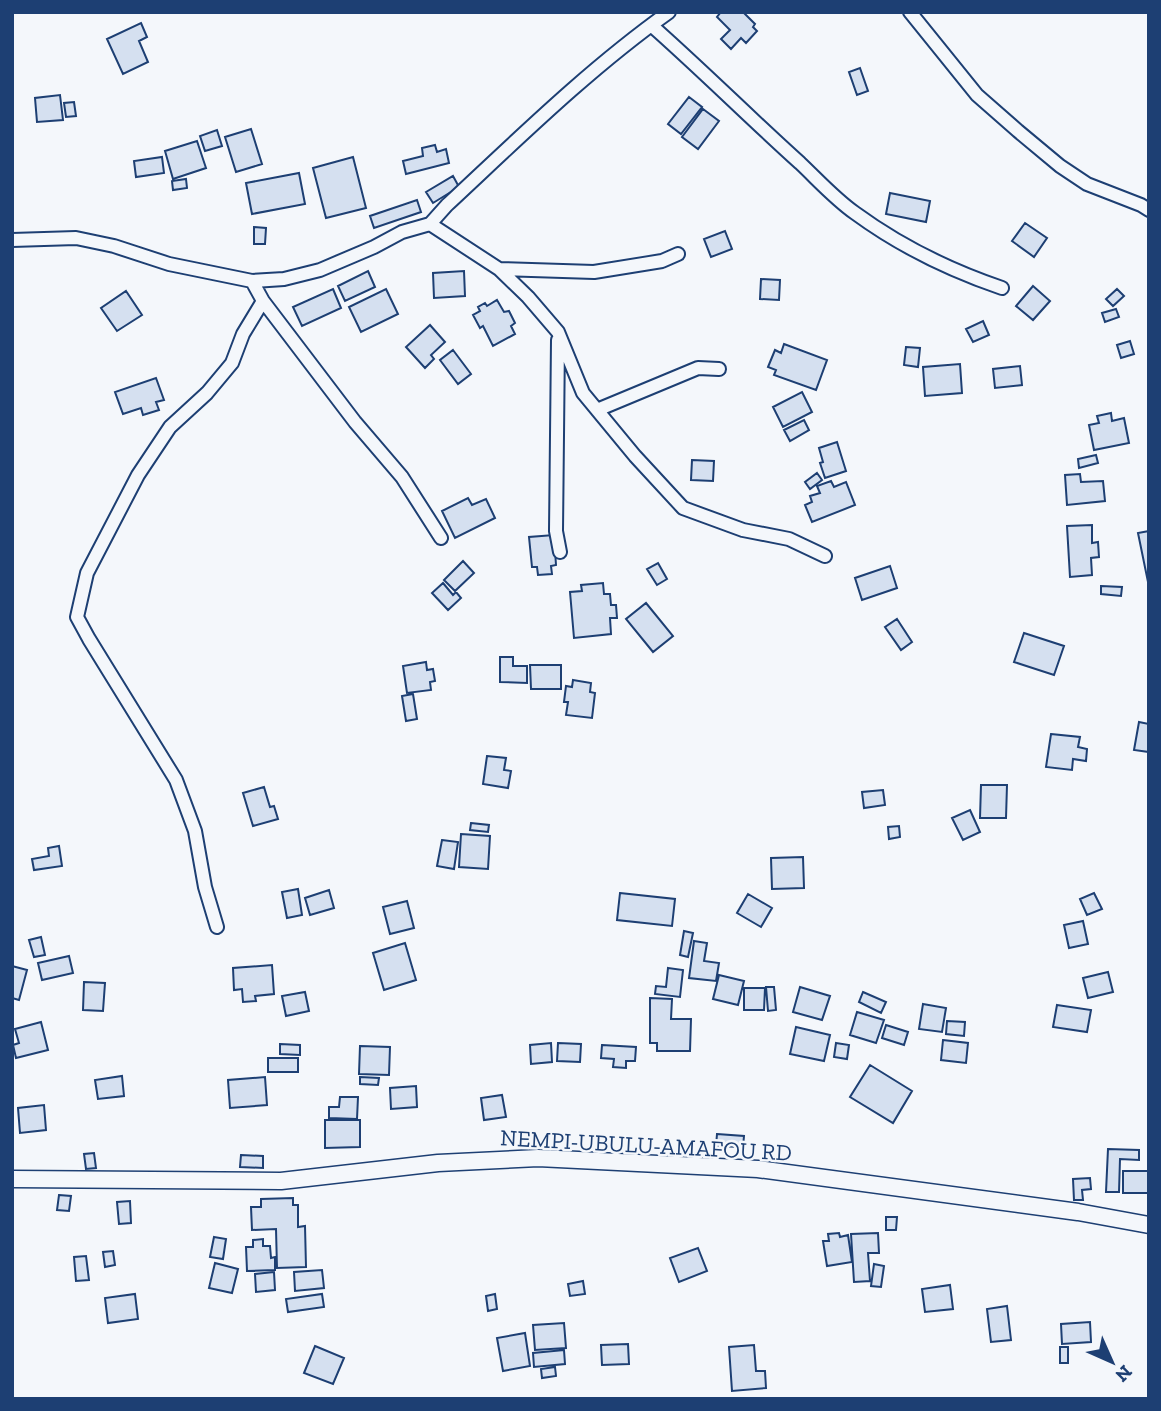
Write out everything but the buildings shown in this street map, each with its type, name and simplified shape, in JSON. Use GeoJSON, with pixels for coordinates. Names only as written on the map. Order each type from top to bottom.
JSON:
{"type":"FeatureCollection","features":[{"type":"Feature","properties":{"kind":"street"},"geometry":{"type":"LineString","coordinates":[[12,240],[75,238],[114,246],[169,264],[252,281],[284,279],[320,270],[402,232],[430,224],[574,88],[628,41],[669,12]]}},
{"type":"Feature","properties":{"kind":"street"},"geometry":{"type":"LineString","coordinates":[[910,12],[977,95],[1017,131],[1087,184],[1149,210]]}},
{"type":"Feature","properties":{"kind":"street"},"geometry":{"type":"LineString","coordinates":[[651,25],[853,212],[902,244],[967,276],[1002,288]]}},
{"type":"Feature","properties":{"kind":"street"},"geometry":{"type":"LineString","coordinates":[[430,224],[499,269],[528,298],[558,332],[583,393],[683,508],[743,530],[789,538],[825,556]]}},
{"type":"Feature","properties":{"kind":"street"},"geometry":{"type":"LineString","coordinates":[[499,269],[594,272],[662,261],[678,254]]}},
{"type":"Feature","properties":{"kind":"street"},"geometry":{"type":"LineString","coordinates":[[252,281],[263,301],[355,422],[402,477],[441,537]]}},
{"type":"Feature","properties":{"kind":"street"},"geometry":{"type":"LineString","coordinates":[[217,927],[205,887],[195,831],[176,780],[77,617],[87,573],[138,475],[170,427],[207,393],[232,363],[243,334],[263,301]]}},
{"type":"Feature","properties":{"kind":"street"},"geometry":{"type":"LineString","coordinates":[[558,332],[556,531],[560,552]]}},
{"type":"Feature","properties":{"kind":"street"},"geometry":{"type":"LineString","coordinates":[[597,410],[698,368],[719,369]]}},
{"type":"Feature","properties":{"kind":"street","name":"NEMPI-UBULU-AMAFOU RD"},"geometry":{"type":"LineString","coordinates":[[12,1179],[281,1181],[438,1163],[538,1158],[758,1169],[1078,1212],[1149,1225]]}}]}
